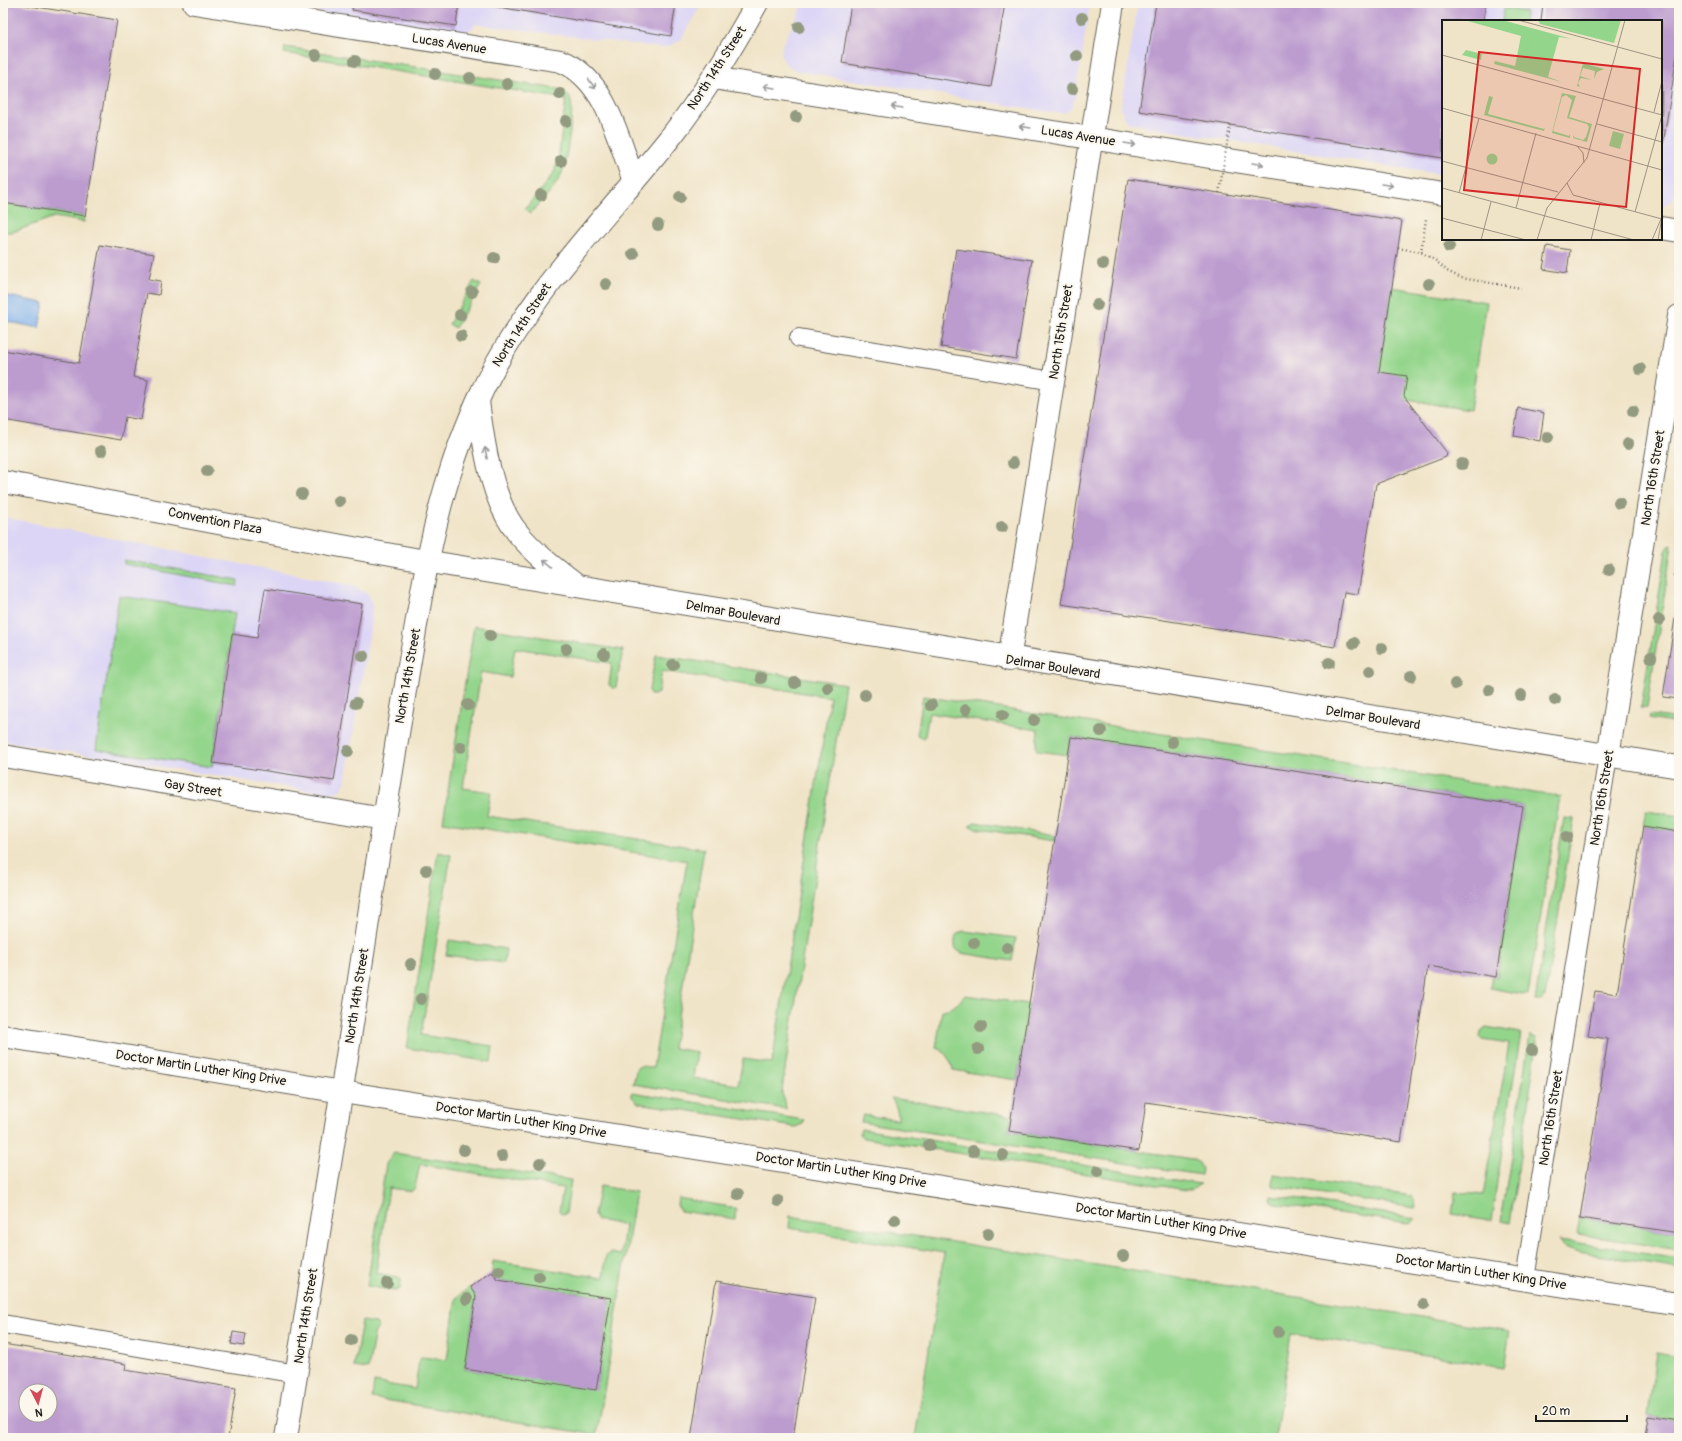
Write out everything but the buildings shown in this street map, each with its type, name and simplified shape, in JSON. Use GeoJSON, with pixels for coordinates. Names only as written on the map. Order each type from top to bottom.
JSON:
{"type":"FeatureCollection","features":[{"type":"Feature","properties":{"kind":"street","name":"Lucas Avenue"},"geometry":{"type":"LineString","coordinates":[[194,3],[269,9],[561,61],[573,66],[588,78],[601,96],[634,181]]}},
{"type":"Feature","properties":{"kind":"street","name":"North 14th Street"},"geometry":{"type":"LineString","coordinates":[[286,1438],[342,1092],[384,819],[428,561],[452,465],[478,401],[501,352],[535,300],[675,132],[713,78],[757,3]]}},
{"type":"Feature","properties":{"kind":"street","name":"North 15th Street"},"geometry":{"type":"LineString","coordinates":[[1009,660],[1113,3]]}},
{"type":"Feature","properties":{"kind":"street","name":"Lucas Avenue"},"geometry":{"type":"LineString","coordinates":[[713,78],[1437,193]]}},
{"type":"Feature","properties":{"kind":"street"},"geometry":{"type":"LineString","coordinates":[[1662,228],[1679,231]]}},
{"type":"Feature","properties":{"kind":"street","name":"North 16th Street"},"geometry":{"type":"LineString","coordinates":[[1608,756],[1679,316]]}},
{"type":"Feature","properties":{"kind":"street"},"geometry":{"type":"LineString","coordinates":[[478,401],[487,459],[503,509],[516,531],[532,549],[579,587]]}},
{"type":"Feature","properties":{"kind":"street","name":"Convention Plaza"},"geometry":{"type":"LineString","coordinates":[[3,482],[428,561]]}},
{"type":"Feature","properties":{"kind":"street","name":"Delmar Boulevard"},"geometry":{"type":"LineString","coordinates":[[428,561],[1009,660],[1679,767]]}},
{"type":"Feature","properties":{"kind":"street","name":"Gay Street"},"geometry":{"type":"LineString","coordinates":[[3,756],[384,819]]}},
{"type":"Feature","properties":{"kind":"street","name":"Doctor Martin Luther King Drive"},"geometry":{"type":"LineString","coordinates":[[3,1036],[342,1092],[1679,1304]]}},
{"type":"Feature","properties":{"kind":"lane"},"geometry":{"type":"LineString","coordinates":[[799,338],[1053,381]]}},
{"type":"Feature","properties":{"kind":"lane","name":"North 16th Street"},"geometry":{"type":"LineString","coordinates":[[1525,1279],[1608,756]]}},
{"type":"Feature","properties":{"kind":"lane"},"geometry":{"type":"LineString","coordinates":[[3,1324],[297,1374]]}},
{"type":"Feature","properties":{"kind":"path"},"geometry":{"type":"LineString","coordinates":[[1219,192],[1230,125]]}},
{"type":"Feature","properties":{"kind":"path"},"geometry":{"type":"LineString","coordinates":[[1421,252],[1437,193]]}},
{"type":"Feature","properties":{"kind":"path"},"geometry":{"type":"LineString","coordinates":[[1398,248],[1421,252],[1436,261],[1447,271],[1461,278],[1521,288]]}},
{"type":"Feature","properties":{"kind":"path"},"geometry":{"type":"LineString","coordinates":[[1674,575],[1679,576]]}},
{"type":"Feature","properties":{"kind":"shaded area"},"geometry":{"type":"Polygon","coordinates":[[[300,3],[702,3],[681,39],[672,45],[662,48],[476,24],[468,32],[461,35],[317,12],[300,3]]]}},
{"type":"Feature","properties":{"kind":"shaded area"},"geometry":{"type":"Polygon","coordinates":[[[804,3],[1090,3],[1075,99],[1071,108],[1065,113],[1057,113],[797,71],[787,66],[781,56],[782,45],[804,3]]]}},
{"type":"Feature","properties":{"kind":"shaded area"},"geometry":{"type":"Polygon","coordinates":[[[1138,3],[1679,3],[1679,178],[1678,188],[1673,199],[1662,207],[1662,20],[1442,20],[1442,175],[1142,126],[1128,122],[1124,117],[1121,107],[1138,3]]]}},
{"type":"Feature","properties":{"kind":"shaded area"},"geometry":{"type":"Polygon","coordinates":[[[3,517],[353,586],[368,594],[372,603],[372,618],[345,783],[342,788],[337,792],[329,794],[3,741],[3,517]]]}},
{"type":"Feature","properties":{"kind":"green space"},"geometry":{"type":"Polygon","coordinates":[[[1504,8],[1526,12],[1524,20],[1502,20],[1504,8]]]}},
{"type":"Feature","properties":{"kind":"green space"},"geometry":{"type":"Polygon","coordinates":[[[285,47],[558,89],[569,97],[572,107],[569,138],[561,175],[551,191],[530,214],[525,209],[554,173],[558,159],[566,99],[284,53],[285,47]]]}},
{"type":"Feature","properties":{"kind":"green space"},"geometry":{"type":"Polygon","coordinates":[[[3,203],[85,216],[84,222],[54,217],[13,232],[3,232],[3,203]]]}},
{"type":"Feature","properties":{"kind":"green space"},"geometry":{"type":"Polygon","coordinates":[[[474,281],[481,285],[455,328],[449,324],[474,281]]]}},
{"type":"Feature","properties":{"kind":"green space"},"geometry":{"type":"Polygon","coordinates":[[[1392,287],[1487,302],[1470,410],[1375,395],[1392,287]]]}},
{"type":"Feature","properties":{"kind":"green space"},"geometry":{"type":"Polygon","coordinates":[[[1672,545],[1647,707],[1641,708],[1666,551],[1669,546],[1672,545]]]}},
{"type":"Feature","properties":{"kind":"green space"},"geometry":{"type":"Polygon","coordinates":[[[124,560],[238,580],[237,586],[124,564],[124,560]]]}},
{"type":"Feature","properties":{"kind":"green space"},"geometry":{"type":"Polygon","coordinates":[[[119,596],[235,613],[212,767],[96,749],[119,596]]]}},
{"type":"Feature","properties":{"kind":"green space"},"geometry":{"type":"Polygon","coordinates":[[[474,626],[623,650],[616,687],[614,689],[609,685],[612,663],[515,648],[510,677],[481,672],[463,788],[491,792],[487,816],[704,849],[673,1048],[697,1052],[693,1078],[738,1085],[743,1059],[772,1063],[830,697],[662,671],[658,693],[650,695],[649,690],[656,655],[845,684],[783,1083],[782,1094],[786,1109],[633,1084],[637,1067],[642,1066],[653,1068],[687,861],[443,822],[474,626]]]}},
{"type":"Feature","properties":{"kind":"green space"},"geometry":{"type":"Polygon","coordinates":[[[923,696],[1560,797],[1528,995],[1490,988],[1492,976],[1497,977],[1523,806],[1071,737],[1068,755],[1037,751],[1038,730],[929,713],[925,736],[923,738],[917,735],[923,696]]]}},
{"type":"Feature","properties":{"kind":"green space"},"geometry":{"type":"Polygon","coordinates":[[[1650,715],[1679,719],[1679,724],[1649,719],[1650,715]]]}},
{"type":"Feature","properties":{"kind":"green space"},"geometry":{"type":"Polygon","coordinates":[[[1646,811],[1679,816],[1679,832],[1643,826],[1646,811]]]}},
{"type":"Feature","properties":{"kind":"green space"},"geometry":{"type":"Polygon","coordinates":[[[1564,818],[1574,819],[1545,997],[1540,1001],[1535,1001],[1564,818]]]}},
{"type":"Feature","properties":{"kind":"green space"},"geometry":{"type":"Polygon","coordinates":[[[975,822],[1055,836],[1054,841],[974,828],[971,824],[975,822]]]}},
{"type":"Feature","properties":{"kind":"green space"},"geometry":{"type":"Polygon","coordinates":[[[438,852],[451,855],[421,1035],[493,1046],[491,1062],[407,1048],[438,852]]]}},
{"type":"Feature","properties":{"kind":"green space"},"geometry":{"type":"Polygon","coordinates":[[[964,931],[1016,938],[1012,961],[961,953],[955,948],[955,939],[958,933],[964,931]]]}},
{"type":"Feature","properties":{"kind":"green space"},"geometry":{"type":"Polygon","coordinates":[[[449,940],[506,949],[504,963],[446,955],[449,940]]]}},
{"type":"Feature","properties":{"kind":"green space"},"geometry":{"type":"Polygon","coordinates":[[[965,995],[1029,1004],[1017,1080],[953,1070],[947,1056],[936,1048],[942,1010],[955,1006],[965,995]]]}},
{"type":"Feature","properties":{"kind":"green space"},"geometry":{"type":"Polygon","coordinates":[[[1486,1027],[1521,1033],[1491,1220],[1452,1214],[1455,1192],[1483,1195],[1509,1044],[1482,1040],[1480,1037],[1481,1031],[1486,1027]]]}},
{"type":"Feature","properties":{"kind":"green space"},"geometry":{"type":"Polygon","coordinates":[[[1530,1035],[1536,1038],[1537,1044],[1510,1223],[1501,1221],[1530,1035]]]}},
{"type":"Feature","properties":{"kind":"green space"},"geometry":{"type":"Polygon","coordinates":[[[632,1092],[804,1120],[803,1124],[795,1127],[638,1103],[632,1097],[632,1092]]]}},
{"type":"Feature","properties":{"kind":"green space"},"geometry":{"type":"Polygon","coordinates":[[[891,1098],[1011,1116],[1009,1131],[1192,1159],[1199,1163],[1202,1169],[1201,1175],[861,1122],[863,1115],[898,1120],[898,1114],[891,1098]]]}},
{"type":"Feature","properties":{"kind":"green space"},"geometry":{"type":"Polygon","coordinates":[[[861,1129],[1200,1184],[1192,1190],[1187,1190],[864,1138],[860,1134],[861,1129]]]}},
{"type":"Feature","properties":{"kind":"green space"},"geometry":{"type":"Polygon","coordinates":[[[394,1153],[571,1180],[566,1213],[562,1214],[559,1211],[563,1188],[420,1164],[415,1188],[412,1191],[389,1188],[376,1273],[398,1277],[401,1279],[400,1289],[395,1291],[367,1286],[386,1164],[394,1153]]]}},
{"type":"Feature","properties":{"kind":"green space"},"geometry":{"type":"Polygon","coordinates":[[[1273,1174],[1411,1196],[1415,1202],[1416,1208],[1272,1186],[1273,1174]]]}},
{"type":"Feature","properties":{"kind":"green space"},"geometry":{"type":"Polygon","coordinates":[[[600,1186],[636,1192],[597,1435],[372,1398],[374,1382],[415,1389],[419,1361],[422,1357],[447,1360],[456,1298],[470,1287],[476,1296],[465,1369],[596,1389],[611,1298],[498,1280],[492,1272],[493,1261],[603,1278],[606,1256],[610,1253],[621,1255],[625,1225],[597,1220],[594,1215],[600,1186]]]}},
{"type":"Feature","properties":{"kind":"green space"},"geometry":{"type":"Polygon","coordinates":[[[1270,1195],[1415,1218],[1413,1221],[1407,1223],[1276,1204],[1271,1201],[1270,1195]]]}},
{"type":"Feature","properties":{"kind":"green space"},"geometry":{"type":"Polygon","coordinates":[[[678,1198],[736,1208],[735,1219],[680,1211],[677,1205],[678,1198]]]}},
{"type":"Feature","properties":{"kind":"green space"},"geometry":{"type":"Polygon","coordinates":[[[790,1216],[1510,1331],[1504,1367],[1291,1334],[1275,1438],[915,1438],[944,1253],[789,1228],[790,1216]]]}},
{"type":"Feature","properties":{"kind":"green space"},"geometry":{"type":"Polygon","coordinates":[[[1580,1218],[1679,1233],[1679,1250],[1577,1234],[1580,1218]]]}},
{"type":"Feature","properties":{"kind":"green space"},"geometry":{"type":"Polygon","coordinates":[[[1560,1240],[1679,1259],[1679,1268],[1578,1252],[1565,1247],[1560,1240]]]}},
{"type":"Feature","properties":{"kind":"green space"},"geometry":{"type":"Polygon","coordinates":[[[362,1321],[376,1323],[378,1326],[378,1329],[375,1331],[368,1369],[354,1367],[362,1321]]]}},
{"type":"Feature","properties":{"kind":"green space"},"geometry":{"type":"Polygon","coordinates":[[[1656,1353],[1679,1357],[1679,1421],[1648,1416],[1656,1353]]]}},
{"type":"Feature","properties":{"kind":"water"},"geometry":{"type":"Polygon","coordinates":[[[3,295],[44,303],[39,328],[3,321],[3,295]]]}}]}
